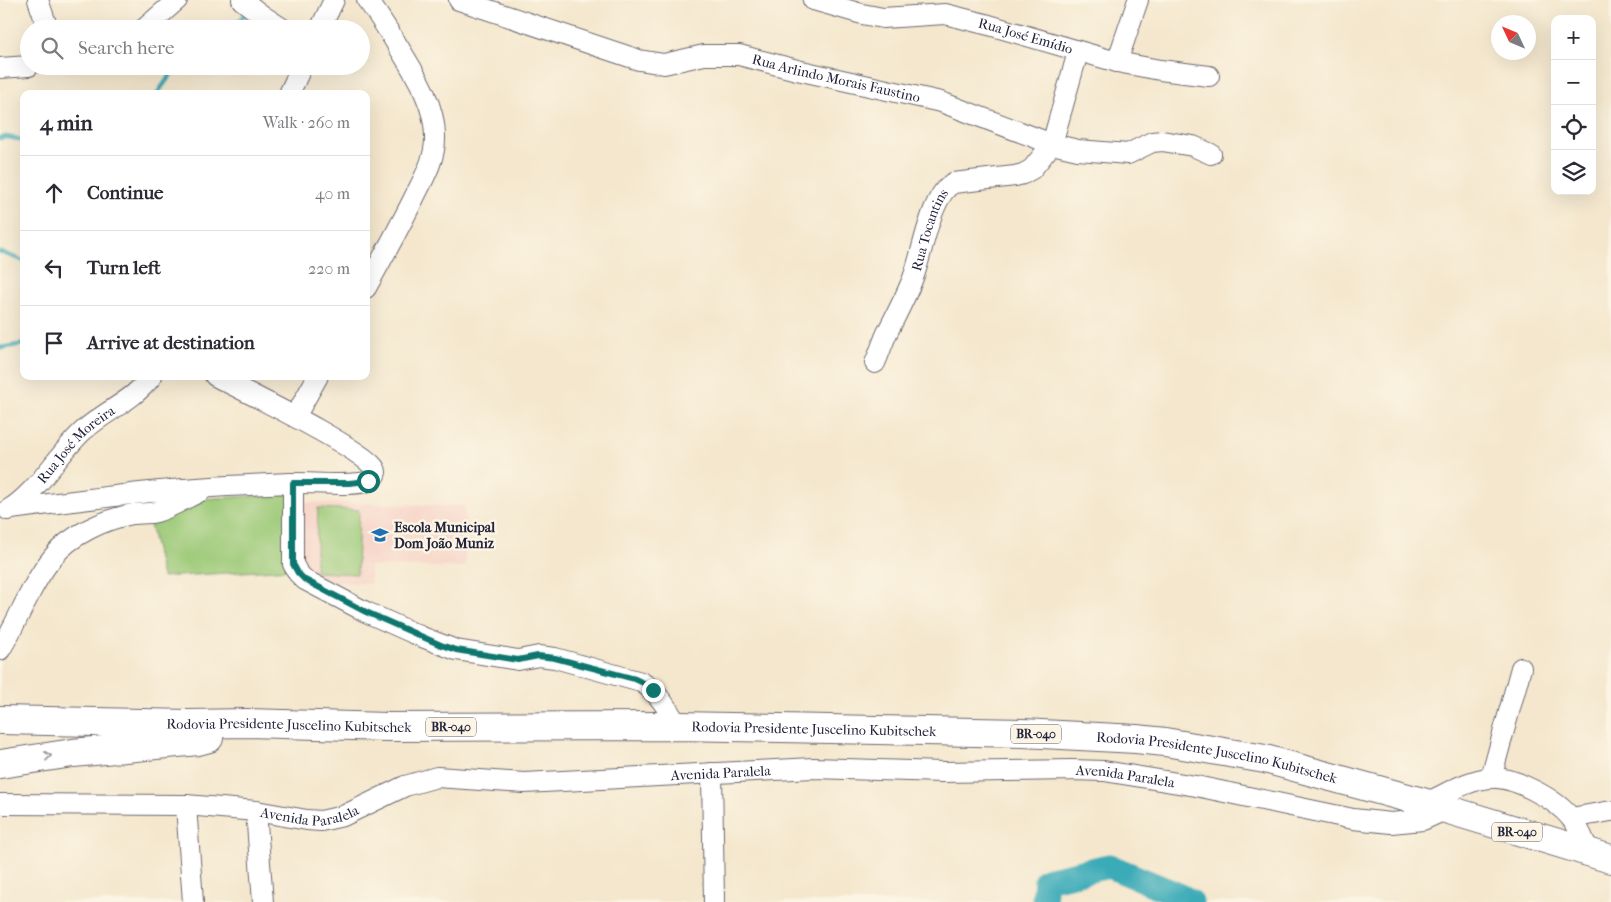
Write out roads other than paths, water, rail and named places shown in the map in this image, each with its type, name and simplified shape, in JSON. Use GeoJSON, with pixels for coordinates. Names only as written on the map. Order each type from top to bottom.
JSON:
{"type":"FeatureCollection","features":[{"type":"Feature","properties":{"kind":"highway","name":"Rodovia Presidente Juscelino Kubitschek"},"geometry":{"type":"LineString","coordinates":[[0,720],[387,727],[678,726],[1023,733],[1136,739],[1266,759],[1600,856]]}},
{"type":"Feature","properties":{"kind":"highway"},"geometry":{"type":"LineString","coordinates":[[0,764],[72,753],[198,741],[225,733],[247,723]]}},
{"type":"Feature","properties":{"kind":"street"},"geometry":{"type":"LineString","coordinates":[[38,0],[45,20]]}},
{"type":"Feature","properties":{"kind":"street"},"geometry":{"type":"LineString","coordinates":[[154,20],[177,0]]}},
{"type":"Feature","properties":{"kind":"street"},"geometry":{"type":"LineString","coordinates":[[242,0],[269,20]]}},
{"type":"Feature","properties":{"kind":"street"},"geometry":{"type":"LineString","coordinates":[[324,20],[334,0]]}},
{"type":"Feature","properties":{"kind":"street"},"geometry":{"type":"LineString","coordinates":[[367,0],[403,55],[421,87],[430,107],[436,139],[434,153],[424,176],[370,280]]}},
{"type":"Feature","properties":{"kind":"street","name":"Rua Arlindo Morais Faustino"},"geometry":{"type":"LineString","coordinates":[[460,0],[638,60],[664,64],[704,55],[739,55],[941,102],[1052,144],[1078,150],[1128,154],[1152,142],[1162,141],[1193,146],[1211,154]]}},
{"type":"Feature","properties":{"kind":"street","name":"Rua José Emídio"},"geometry":{"type":"LineString","coordinates":[[813,0],[883,18],[947,7],[989,25],[1078,52],[1160,70],[1209,76]]}},
{"type":"Feature","properties":{"kind":"street"},"geometry":{"type":"LineString","coordinates":[[1117,62],[1138,0]]}},
{"type":"Feature","properties":{"kind":"street","name":"Rua Tocantins"},"geometry":{"type":"LineString","coordinates":[[875,363],[914,276],[937,203],[944,190],[957,182],[1003,178],[1023,174],[1038,163],[1052,144],[1078,52]]}},
{"type":"Feature","properties":{"kind":"street"},"geometry":{"type":"LineString","coordinates":[[0,68],[20,67]]}},
{"type":"Feature","properties":{"kind":"street"},"geometry":{"type":"LineString","coordinates":[[291,90],[298,75]]}},
{"type":"Feature","properties":{"kind":"street","name":"Rua José Moreira"},"geometry":{"type":"LineString","coordinates":[[5,511],[26,495],[79,435],[93,423],[134,396],[148,380]]}},
{"type":"Feature","properties":{"kind":"street"},"geometry":{"type":"LineString","coordinates":[[5,511],[151,492],[208,487],[363,482],[371,480],[376,473],[375,468],[362,456],[296,417],[223,380]]}},
{"type":"Feature","properties":{"kind":"street"},"geometry":{"type":"LineString","coordinates":[[296,417],[316,380]]}},
{"type":"Feature","properties":{"kind":"street"},"geometry":{"type":"LineString","coordinates":[[293,483],[293,564],[305,580],[366,612],[456,650],[518,660],[538,656],[555,658],[641,682],[648,685],[660,698],[678,726]]}},
{"type":"Feature","properties":{"kind":"street"},"geometry":{"type":"LineString","coordinates":[[0,650],[9,637],[37,579],[54,555],[75,536],[101,524],[132,514],[155,512],[170,507],[208,487]]}},
{"type":"Feature","properties":{"kind":"street"},"geometry":{"type":"LineString","coordinates":[[1521,668],[1491,778],[1509,781],[1533,790],[1551,800],[1571,818],[1582,835],[1600,856]]}},
{"type":"Feature","properties":{"kind":"street","name":"Avenida Paralela"},"geometry":{"type":"LineString","coordinates":[[0,804],[186,805],[256,811],[307,820],[330,820],[354,812],[405,786],[436,778],[524,783],[762,769],[813,768],[942,772],[1062,770],[1104,772],[1196,786],[1353,819],[1398,822],[1423,820],[1435,807],[1465,784],[1491,778]]}},
{"type":"Feature","properties":{"kind":"street"},"geometry":{"type":"LineString","coordinates":[[712,773],[714,902]]}},
{"type":"Feature","properties":{"kind":"street"},"geometry":{"type":"LineString","coordinates":[[186,805],[193,902]]}},
{"type":"Feature","properties":{"kind":"street"},"geometry":{"type":"LineString","coordinates":[[256,811],[263,902]]}},
{"type":"Feature","properties":{"kind":"street"},"geometry":{"type":"LineString","coordinates":[[1571,818],[1611,811]]}},
{"type":"Feature","properties":{"kind":"waterway"},"geometry":{"type":"LineString","coordinates":[[240,20],[248,11]]}},
{"type":"Feature","properties":{"kind":"waterway"},"geometry":{"type":"LineString","coordinates":[[160,90],[170,75]]}},
{"type":"Feature","properties":{"kind":"waterway"},"geometry":{"type":"LineString","coordinates":[[0,138],[20,139]]}},
{"type":"Feature","properties":{"kind":"waterway"},"geometry":{"type":"LineString","coordinates":[[0,252],[20,260]]}},
{"type":"Feature","properties":{"kind":"waterway"},"geometry":{"type":"LineString","coordinates":[[0,348],[20,345]]}},
{"type":"Feature","properties":{"kind":"waterway"},"geometry":{"type":"LineString","coordinates":[[1044,902],[1046,880],[1109,866],[1191,902]]}},
{"type":"Feature","properties":{"kind":"place","name":"Escola Municipal Dom João Muniz"},"geometry":{"type":"Point","coordinates":[380,535]}}]}
